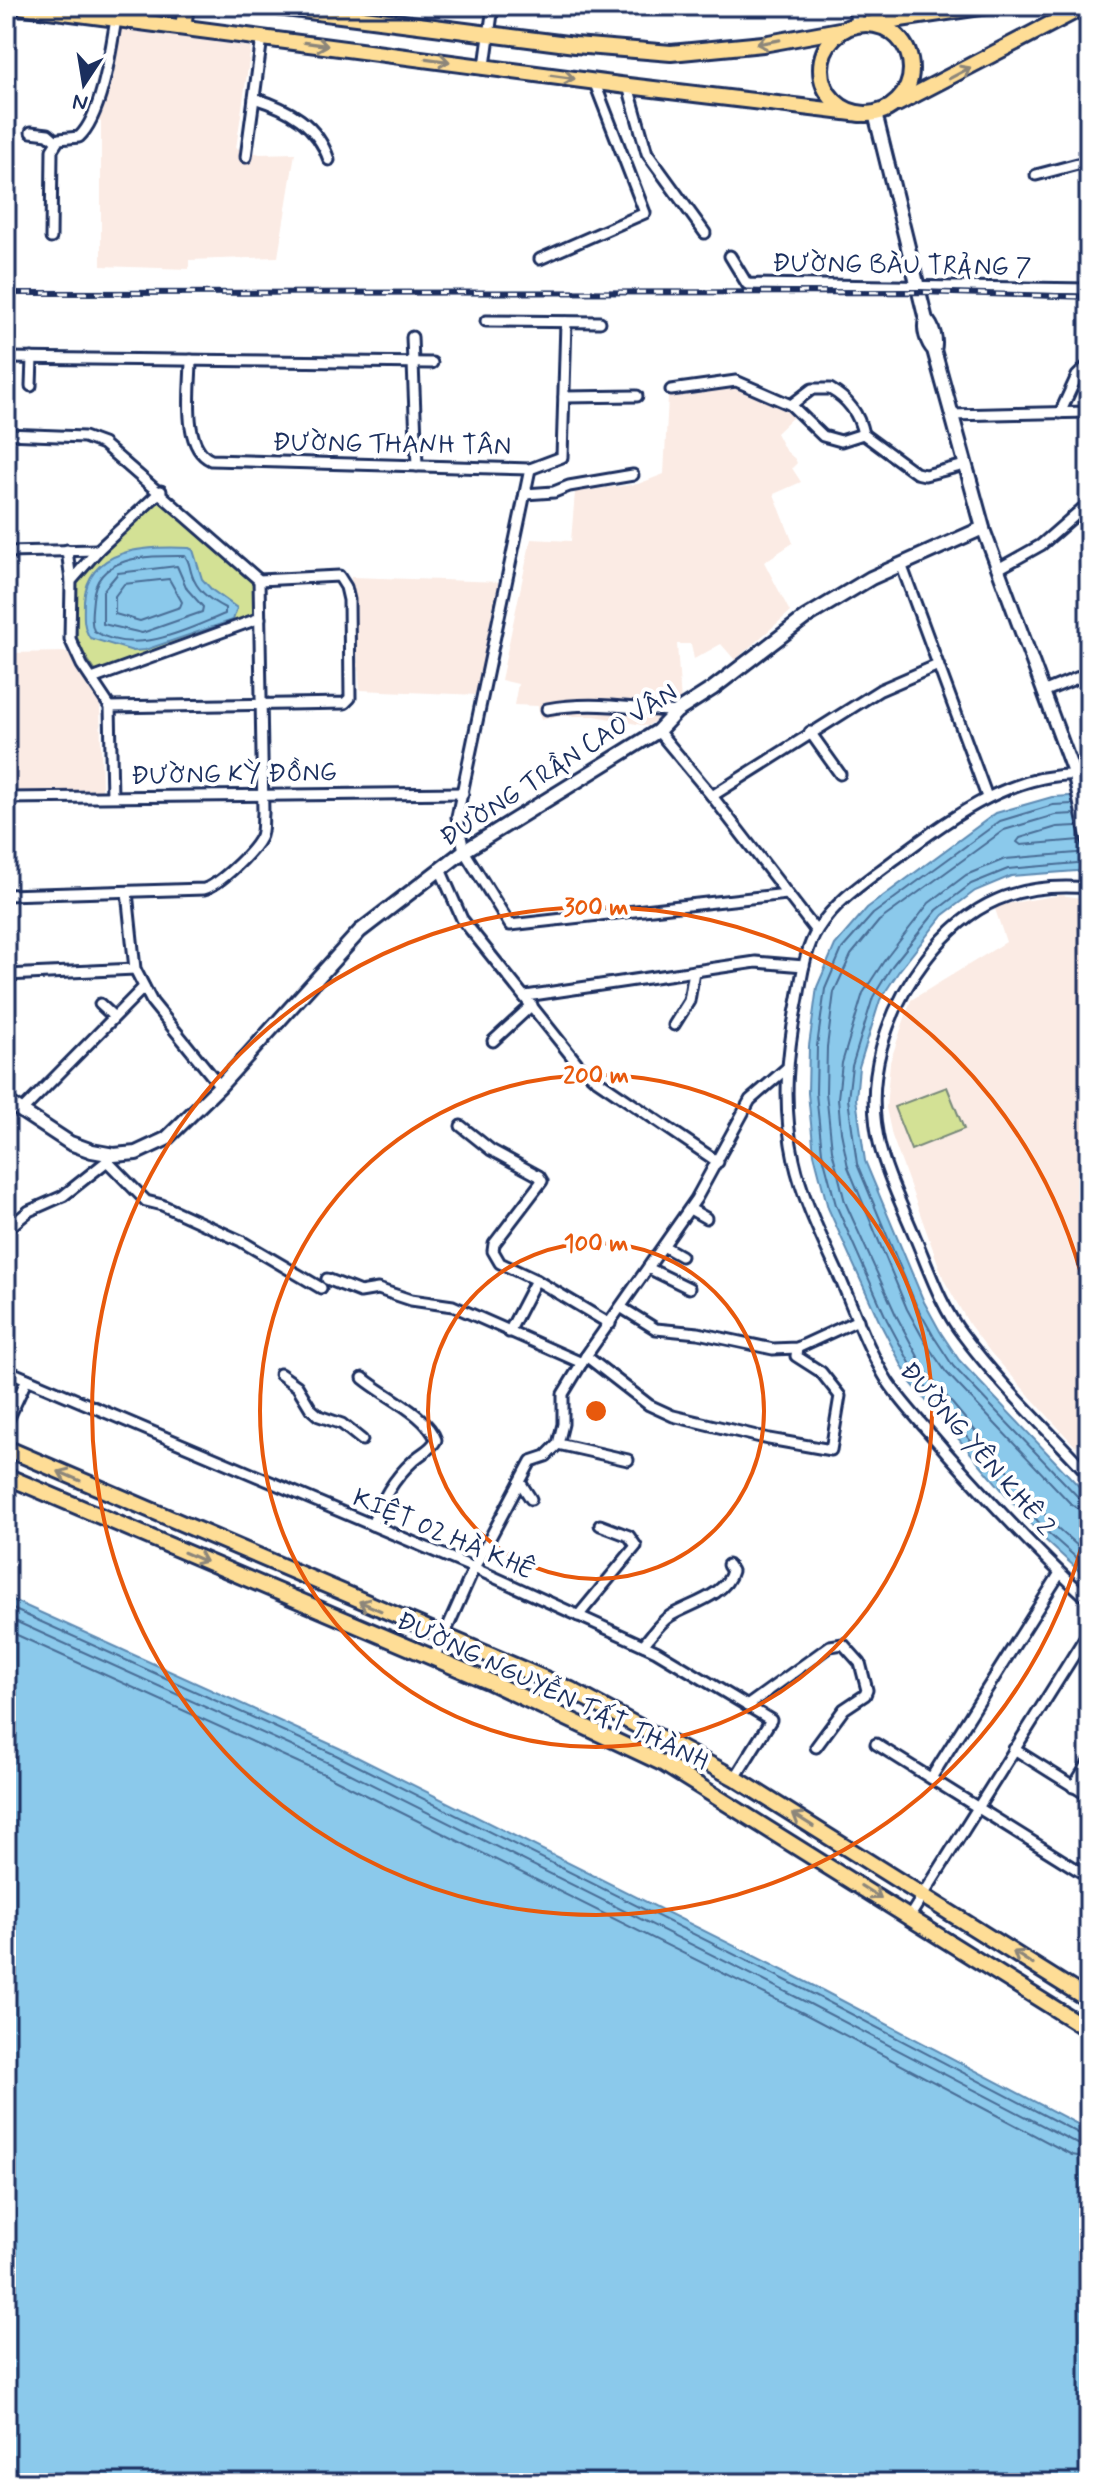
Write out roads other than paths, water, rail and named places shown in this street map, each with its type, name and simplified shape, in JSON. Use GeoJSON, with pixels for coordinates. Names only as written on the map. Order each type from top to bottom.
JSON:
{"type":"FeatureCollection","features":[{"type":"Feature","properties":{"kind":"main road"},"geometry":{"type":"LineString","coordinates":[[18,6],[628,86],[875,112],[901,98],[909,86],[912,72],[910,57],[904,44],[882,26],[856,26],[833,38],[825,49],[821,63],[822,77],[826,91],[835,102],[847,110],[875,112],[1085,6]]}},
{"type":"Feature","properties":{"kind":"main road"},"geometry":{"type":"LineString","coordinates":[[183,27],[186,6]]}},
{"type":"Feature","properties":{"kind":"main road"},"geometry":{"type":"LineString","coordinates":[[270,6],[671,53],[763,44],[987,6]]}},
{"type":"Feature","properties":{"kind":"main road"},"geometry":{"type":"LineString","coordinates":[[875,112],[917,286],[936,344],[934,350],[983,528]]}},
{"type":"Feature","properties":{"kind":"main road","name":"ĐƯỜNG TRẦN CAO VÂN"},"geometry":{"type":"LineString","coordinates":[[6,1101],[70,1143],[111,1158],[136,1153],[166,1139],[220,1086],[360,931],[464,851],[658,731],[676,712],[712,689],[806,617],[871,578],[983,528]]}},
{"type":"Feature","properties":{"kind":"main road","name":"ĐƯỜNG NGUYỄN TẤT THÀNH"},"geometry":{"type":"LineString","coordinates":[[6,1448],[571,1690],[735,1778],[1089,2000]]}},
{"type":"Feature","properties":{"kind":"main road","name":"ĐƯỜNG NGUYỄN TẤT THÀNH"},"geometry":{"type":"LineString","coordinates":[[6,1476],[434,1658],[664,1764],[1089,2030]]}},
{"type":"Feature","properties":{"kind":"main road"},"geometry":{"type":"LineString","coordinates":[[123,1527],[133,1503]]}},
{"type":"Feature","properties":{"kind":"street"},"geometry":{"type":"LineString","coordinates":[[485,66],[493,6]]}},
{"type":"Feature","properties":{"kind":"street"},"geometry":{"type":"LineString","coordinates":[[855,6],[856,26]]}},
{"type":"Feature","properties":{"kind":"street"},"geometry":{"type":"LineString","coordinates":[[56,141],[79,137],[91,118],[108,65],[116,19]]}},
{"type":"Feature","properties":{"kind":"street"},"geometry":{"type":"LineString","coordinates":[[246,157],[262,37]]}},
{"type":"Feature","properties":{"kind":"street"},"geometry":{"type":"LineString","coordinates":[[540,259],[645,213],[594,81]]}},
{"type":"Feature","properties":{"kind":"street"},"geometry":{"type":"LineString","coordinates":[[628,86],[647,153],[705,233]]}},
{"type":"Feature","properties":{"kind":"street"},"geometry":{"type":"LineString","coordinates":[[254,98],[300,119],[323,140],[329,160]]}},
{"type":"Feature","properties":{"kind":"street"},"geometry":{"type":"LineString","coordinates":[[31,132],[48,134],[56,141]]}},
{"type":"Feature","properties":{"kind":"street"},"geometry":{"type":"LineString","coordinates":[[51,238],[50,166],[56,141]]}},
{"type":"Feature","properties":{"kind":"street"},"geometry":{"type":"LineString","coordinates":[[1036,175],[1089,161]]}},
{"type":"Feature","properties":{"kind":"street","name":"ĐƯỜNG BÀU TRẢNG 7"},"geometry":{"type":"LineString","coordinates":[[730,256],[747,284],[1089,289]]}},
{"type":"Feature","properties":{"kind":"street"},"geometry":{"type":"LineString","coordinates":[[486,321],[600,322]]}},
{"type":"Feature","properties":{"kind":"street"},"geometry":{"type":"LineString","coordinates":[[530,469],[562,457],[566,322]]}},
{"type":"Feature","properties":{"kind":"street"},"geometry":{"type":"LineString","coordinates":[[7,331],[9,383]]}},
{"type":"Feature","properties":{"kind":"street"},"geometry":{"type":"LineString","coordinates":[[412,337],[417,466]]}},
{"type":"Feature","properties":{"kind":"street"},"geometry":{"type":"LineString","coordinates":[[7,358],[432,363]]}},
{"type":"Feature","properties":{"kind":"street"},"geometry":{"type":"LineString","coordinates":[[31,386],[32,358]]}},
{"type":"Feature","properties":{"kind":"street","name":"ĐƯỜNG THANH TÂN"},"geometry":{"type":"LineString","coordinates":[[191,360],[191,429],[194,445],[204,457],[218,461],[530,469],[457,817],[464,851]]}},
{"type":"Feature","properties":{"kind":"street"},"geometry":{"type":"LineString","coordinates":[[1060,413],[1077,376],[1089,364]]}},
{"type":"Feature","properties":{"kind":"street"},"geometry":{"type":"LineString","coordinates":[[671,390],[736,381],[791,405],[813,429],[835,441],[863,434]]}},
{"type":"Feature","properties":{"kind":"street"},"geometry":{"type":"LineString","coordinates":[[791,405],[812,389],[830,389],[849,404],[858,417],[863,434],[916,473],[925,475],[965,465]]}},
{"type":"Feature","properties":{"kind":"street"},"geometry":{"type":"LineString","coordinates":[[564,397],[637,396]]}},
{"type":"Feature","properties":{"kind":"street"},"geometry":{"type":"LineString","coordinates":[[951,415],[1089,412]]}},
{"type":"Feature","properties":{"kind":"street"},"geometry":{"type":"LineString","coordinates":[[6,434],[84,437],[103,444],[161,491],[259,580],[339,576],[346,587],[349,600],[350,698],[345,703],[110,707]]}},
{"type":"Feature","properties":{"kind":"street"},"geometry":{"type":"LineString","coordinates":[[525,494],[554,492],[569,486],[633,475]]}},
{"type":"Feature","properties":{"kind":"street"},"geometry":{"type":"LineString","coordinates":[[71,581],[98,550],[161,491]]}},
{"type":"Feature","properties":{"kind":"street"},"geometry":{"type":"LineString","coordinates":[[998,569],[1041,545],[1082,509],[1089,510]]}},
{"type":"Feature","properties":{"kind":"street"},"geometry":{"type":"LineString","coordinates":[[983,528],[1074,774],[1089,844]]}},
{"type":"Feature","properties":{"kind":"street"},"geometry":{"type":"LineString","coordinates":[[67,550],[71,581],[70,639],[82,665],[110,707],[112,796]]}},
{"type":"Feature","properties":{"kind":"street"},"geometry":{"type":"LineString","coordinates":[[6,552],[98,550]]}},
{"type":"Feature","properties":{"kind":"street"},"geometry":{"type":"LineString","coordinates":[[901,564],[987,797]]}},
{"type":"Feature","properties":{"kind":"street"},"geometry":{"type":"LineString","coordinates":[[6,895],[204,889],[218,882],[261,837],[259,580]]}},
{"type":"Feature","properties":{"kind":"street"},"geometry":{"type":"LineString","coordinates":[[92,679],[260,618]]}},
{"type":"Feature","properties":{"kind":"street"},"geometry":{"type":"LineString","coordinates":[[712,796],[880,690],[938,665]]}},
{"type":"Feature","properties":{"kind":"street"},"geometry":{"type":"LineString","coordinates":[[1043,692],[1089,673]]}},
{"type":"Feature","properties":{"kind":"street"},"geometry":{"type":"LineString","coordinates":[[547,709],[598,705],[676,712]]}},
{"type":"Feature","properties":{"kind":"street"},"geometry":{"type":"LineString","coordinates":[[658,731],[816,931]]}},
{"type":"Feature","properties":{"kind":"street"},"geometry":{"type":"LineString","coordinates":[[810,732],[840,774]]}},
{"type":"Feature","properties":{"kind":"street","name":"ĐƯỜNG YÊN KHÊ 2"},"geometry":{"type":"LineString","coordinates":[[1089,775],[1074,774],[1030,781],[987,797],[840,903],[816,931],[804,966],[787,1068],[787,1122],[798,1176],[879,1366],[906,1406],[1009,1523],[1089,1600]]}},
{"type":"Feature","properties":{"kind":"street","name":"ĐƯỜNG KỲ ĐỒNG"},"geometry":{"type":"LineString","coordinates":[[6,798],[463,793]]}},
{"type":"Feature","properties":{"kind":"street"},"geometry":{"type":"LineString","coordinates":[[464,851],[510,925],[787,894]]}},
{"type":"Feature","properties":{"kind":"street"},"geometry":{"type":"LineString","coordinates":[[440,869],[462,919],[526,996],[567,1052],[594,1078],[718,1162]]}},
{"type":"Feature","properties":{"kind":"street"},"geometry":{"type":"LineString","coordinates":[[1089,888],[1057,887],[1012,893],[981,906],[940,941],[903,992],[886,1029],[879,1051],[875,1095],[880,1145],[890,1177],[936,1287],[961,1333],[1089,1475]]}},
{"type":"Feature","properties":{"kind":"street"},"geometry":{"type":"LineString","coordinates":[[127,892],[135,969],[152,1002],[220,1086]]}},
{"type":"Feature","properties":{"kind":"street"},"geometry":{"type":"LineString","coordinates":[[526,996],[756,962],[804,966]]}},
{"type":"Feature","properties":{"kind":"street"},"geometry":{"type":"LineString","coordinates":[[6,975],[135,969]]}},
{"type":"Feature","properties":{"kind":"street"},"geometry":{"type":"LineString","coordinates":[[674,1025],[689,1001],[694,971]]}},
{"type":"Feature","properties":{"kind":"street"},"geometry":{"type":"LineString","coordinates":[[22,1111],[144,987]]}},
{"type":"Feature","properties":{"kind":"street"},"geometry":{"type":"LineString","coordinates":[[100,1004],[114,1017]]}},
{"type":"Feature","properties":{"kind":"street"},"geometry":{"type":"LineString","coordinates":[[493,1041],[532,1005]]}},
{"type":"Feature","properties":{"kind":"street"},"geometry":{"type":"LineString","coordinates":[[434,1658],[474,1568],[531,1461],[546,1456],[558,1444],[563,1424],[563,1394],[584,1359],[690,1209],[750,1100],[787,1068]]}},
{"type":"Feature","properties":{"kind":"street"},"geometry":{"type":"LineString","coordinates":[[461,1126],[491,1150],[539,1176],[542,1181],[494,1244],[493,1251],[500,1263],[536,1280],[610,1324]]}},
{"type":"Feature","properties":{"kind":"street"},"geometry":{"type":"LineString","coordinates":[[6,1230],[29,1211],[63,1196],[111,1158],[146,1201],[162,1205],[241,1241],[324,1284],[360,1292],[378,1289],[411,1300],[453,1306],[509,1332],[584,1359],[649,1405],[673,1416],[831,1450],[840,1396],[821,1372],[796,1356],[797,1348]]}},
{"type":"Feature","properties":{"kind":"street"},"geometry":{"type":"LineString","coordinates":[[690,1209],[706,1218]]}},
{"type":"Feature","properties":{"kind":"street"},"geometry":{"type":"LineString","coordinates":[[665,1247],[681,1256]]}},
{"type":"Feature","properties":{"kind":"street"},"geometry":{"type":"LineString","coordinates":[[650,1269],[689,1288]]}},
{"type":"Feature","properties":{"kind":"street"},"geometry":{"type":"LineString","coordinates":[[509,1332],[536,1280]]}},
{"type":"Feature","properties":{"kind":"street"},"geometry":{"type":"LineString","coordinates":[[622,1308],[656,1329],[698,1333],[773,1349],[797,1348],[858,1320]]}},
{"type":"Feature","properties":{"kind":"street","name":"KIỆT 02 HÀ KHÊ"},"geometry":{"type":"LineString","coordinates":[[6,1370],[474,1568],[643,1645],[771,1720],[735,1778]]}},
{"type":"Feature","properties":{"kind":"street"},"geometry":{"type":"LineString","coordinates":[[280,1374],[297,1386],[319,1416],[342,1424],[362,1440]]}},
{"type":"Feature","properties":{"kind":"street"},"geometry":{"type":"LineString","coordinates":[[363,1378],[401,1404],[435,1435],[436,1440],[433,1446],[412,1461],[386,1492],[372,1525]]}},
{"type":"Feature","properties":{"kind":"street"},"geometry":{"type":"LineString","coordinates":[[6,1424],[27,1379]]}},
{"type":"Feature","properties":{"kind":"street"},"geometry":{"type":"LineString","coordinates":[[558,1444],[628,1460]]}},
{"type":"Feature","properties":{"kind":"street"},"geometry":{"type":"LineString","coordinates":[[520,1482],[531,1499]]}},
{"type":"Feature","properties":{"kind":"street"},"geometry":{"type":"LineString","coordinates":[[578,1616],[636,1546],[629,1536],[600,1525]]}},
{"type":"Feature","properties":{"kind":"street"},"geometry":{"type":"LineString","coordinates":[[643,1645],[666,1619],[701,1601],[730,1579],[732,1571],[728,1565]]}},
{"type":"Feature","properties":{"kind":"street"},"geometry":{"type":"LineString","coordinates":[[931,1778],[1060,1573]]}},
{"type":"Feature","properties":{"kind":"street"},"geometry":{"type":"LineString","coordinates":[[910,1916],[1089,1631]]}},
{"type":"Feature","properties":{"kind":"street"},"geometry":{"type":"LineString","coordinates":[[747,1706],[830,1646],[843,1644],[860,1663],[867,1690],[865,1695],[844,1709],[816,1747]]}},
{"type":"Feature","properties":{"kind":"street"},"geometry":{"type":"LineString","coordinates":[[876,1744],[1089,1877]]}},
{"type":"Feature","properties":{"kind":"street"},"geometry":{"type":"LineString","coordinates":[[1014,1749],[1089,1796]]}},
{"type":"Feature","properties":{"kind":"street"},"geometry":{"type":"LineString","coordinates":[[1073,1787],[1089,1762]]}},
{"type":"Feature","properties":{"kind":"water"},"geometry":{"type":"Polygon","coordinates":[[[138,550],[193,550],[202,579],[237,608],[233,620],[145,650],[133,651],[90,638],[85,624],[84,601],[88,583],[96,570],[108,560],[138,550]]]}},
{"type":"Feature","properties":{"kind":"water"},"geometry":{"type":"Polygon","coordinates":[[[1089,795],[1089,870],[1011,876],[975,891],[943,915],[880,1000],[859,1067],[856,1099],[865,1161],[924,1302],[941,1333],[959,1360],[1089,1497],[1089,1580],[1041,1536],[911,1383],[828,1208],[814,1154],[808,1093],[809,1046],[817,987],[835,945],[867,908],[996,813],[1052,797],[1089,795]]]}},
{"type":"Feature","properties":{"kind":"water"},"geometry":{"type":"Polygon","coordinates":[[[6,1597],[339,1748],[816,1987],[1089,2130],[1089,2483],[6,2483],[6,1597]]]}},
{"type":"Feature","properties":{"kind":"railway"},"geometry":{"type":"LineString","coordinates":[[6,293],[919,292],[1089,297]]}}]}
